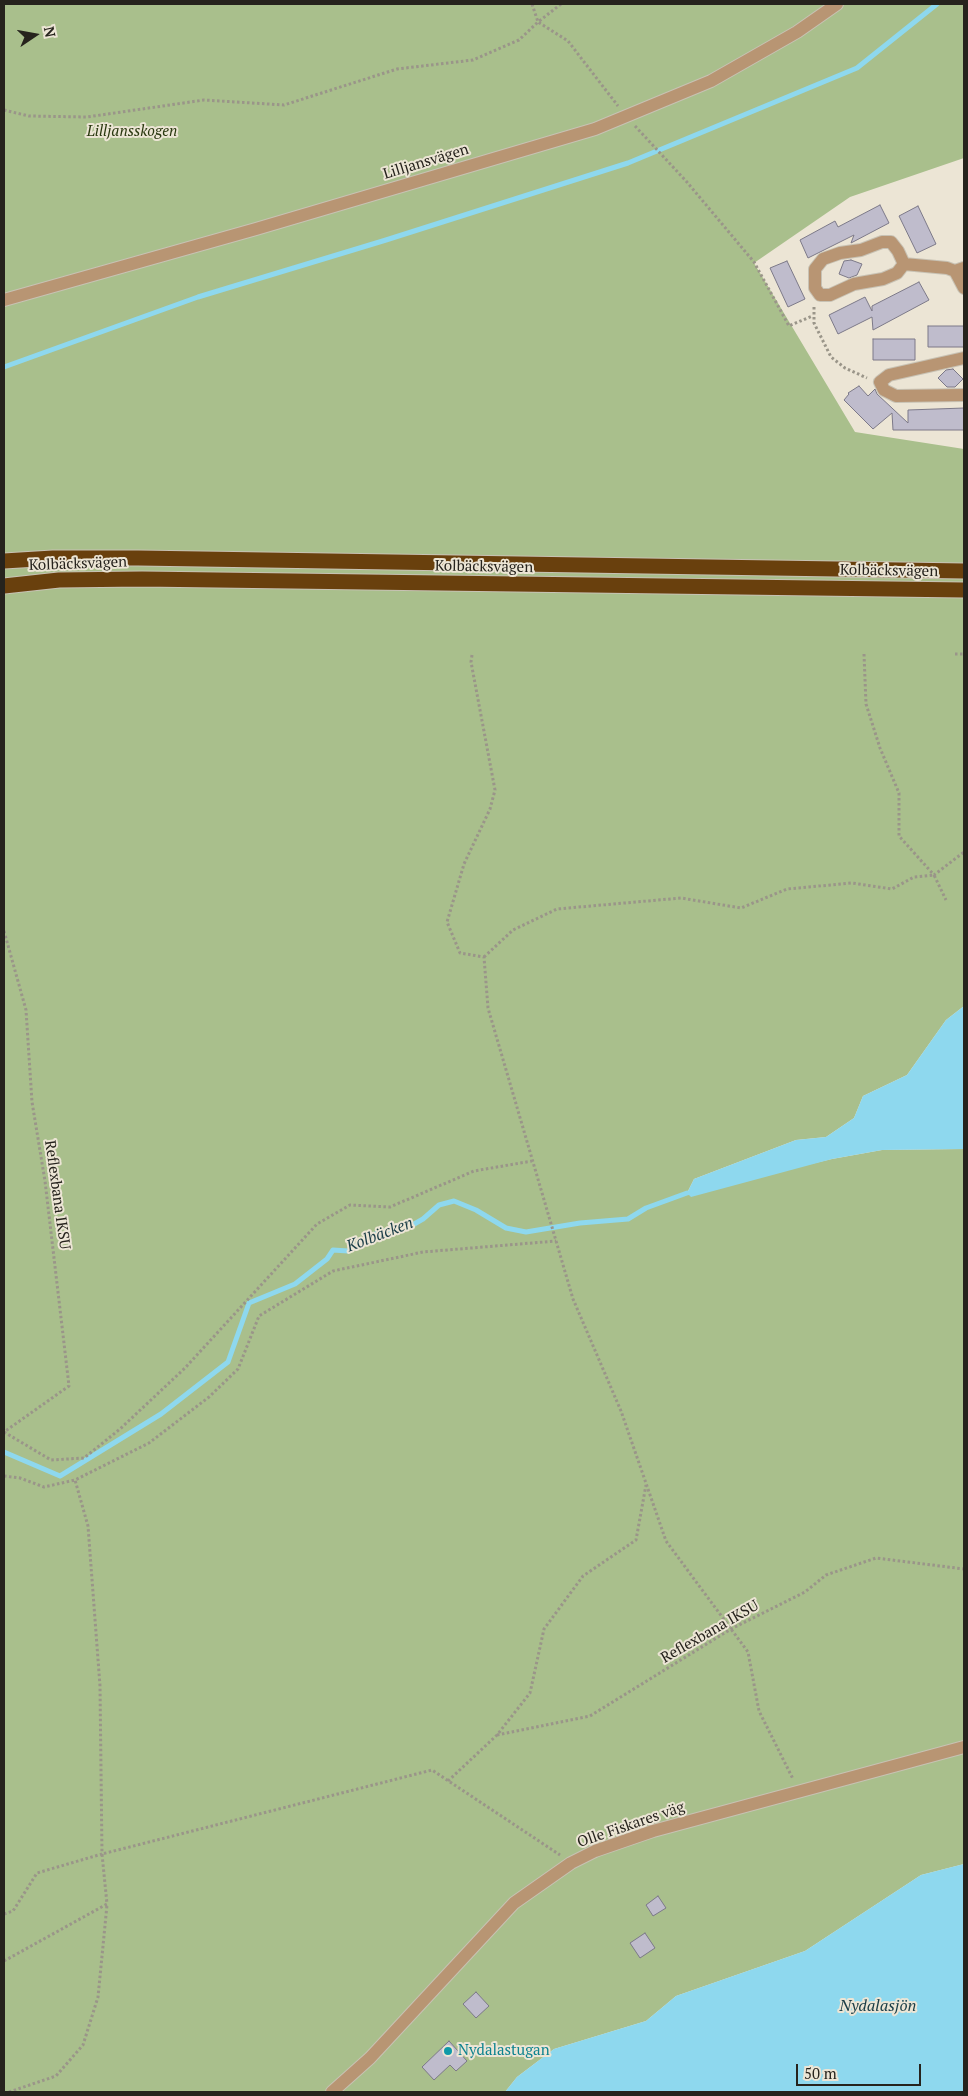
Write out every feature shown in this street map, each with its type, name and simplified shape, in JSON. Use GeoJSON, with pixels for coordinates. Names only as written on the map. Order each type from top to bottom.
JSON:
{"type":"FeatureCollection","features":[{"type":"Feature","properties":{"kind":"highway","name":"Kolbäcksvägen"},"geometry":{"type":"LineString","coordinates":[[4,561],[54,558],[138,558],[964,570]]}},
{"type":"Feature","properties":{"kind":"highway","name":"Kolbäcksvägen"},"geometry":{"type":"LineString","coordinates":[[4,586],[59,580],[142,579],[964,590]]}},
{"type":"Feature","properties":{"kind":"street","name":"Lilljansvägen"},"geometry":{"type":"LineString","coordinates":[[4,300],[164,256],[595,129],[711,81],[797,32],[837,4]]}},
{"type":"Feature","properties":{"kind":"street"},"geometry":{"type":"LineString","coordinates":[[891,242],[904,264],[901,269],[888,278],[854,284],[830,295],[820,295],[815,288],[814,274],[817,266],[827,257],[891,242]]}},
{"type":"Feature","properties":{"kind":"street"},"geometry":{"type":"LineString","coordinates":[[904,264],[959,270],[964,288]]}},
{"type":"Feature","properties":{"kind":"street"},"geometry":{"type":"LineString","coordinates":[[964,358],[888,375],[880,382],[884,390],[896,396],[964,395]]}},
{"type":"Feature","properties":{"kind":"street","name":"Olle Fiskares väg"},"geometry":{"type":"LineString","coordinates":[[332,2092],[370,2058],[514,1903],[571,1863],[594,1851],[653,1831],[964,1747]]}},
{"type":"Feature","properties":{"kind":"path"},"geometry":{"type":"LineString","coordinates":[[532,4],[538,22],[568,41],[627,117],[686,181],[754,262],[788,326],[812,316]]}},
{"type":"Feature","properties":{"kind":"path"},"geometry":{"type":"LineString","coordinates":[[4,110],[29,116],[87,117],[204,100],[284,106],[397,69],[473,60],[519,40],[561,4]]}},
{"type":"Feature","properties":{"kind":"path"},"geometry":{"type":"LineString","coordinates":[[820,295],[812,316],[819,334],[835,362],[862,376],[880,382]]}},
{"type":"Feature","properties":{"kind":"path"},"geometry":{"type":"LineString","coordinates":[[864,654],[866,704],[880,748],[899,793],[900,836],[934,875],[946,900]]}},
{"type":"Feature","properties":{"kind":"path"},"geometry":{"type":"LineString","coordinates":[[955,654],[964,654]]}},
{"type":"Feature","properties":{"kind":"path"},"geometry":{"type":"LineString","coordinates":[[472,655],[470,662],[495,790],[490,809],[464,864],[447,922],[460,953],[484,957]]}},
{"type":"Feature","properties":{"kind":"path"},"geometry":{"type":"LineString","coordinates":[[484,957],[513,930],[557,909],[681,898],[741,908],[787,889],[852,883],[892,889],[914,877],[934,875],[964,852]]}},
{"type":"Feature","properties":{"kind":"path","name":"Reflexbana IKSU"},"geometry":{"type":"LineString","coordinates":[[4,931],[26,1010],[32,1102],[45,1181],[69,1386],[4,1432]]}},
{"type":"Feature","properties":{"kind":"path"},"geometry":{"type":"LineString","coordinates":[[484,957],[488,1008],[573,1299],[621,1411],[666,1541],[748,1652],[758,1711],[797,1788]]}},
{"type":"Feature","properties":{"kind":"path"},"geometry":{"type":"LineString","coordinates":[[4,1432],[51,1460],[84,1458],[120,1429],[186,1368],[317,1224],[350,1205],[390,1207],[474,1171],[532,1160]]}},
{"type":"Feature","properties":{"kind":"path"},"geometry":{"type":"LineString","coordinates":[[4,1476],[20,1478],[44,1487],[75,1480],[149,1442],[209,1397],[238,1370],[259,1316],[333,1271],[423,1252],[556,1241]]}},
{"type":"Feature","properties":{"kind":"path"},"geometry":{"type":"LineString","coordinates":[[9,2092],[56,2076],[83,2045],[98,1997],[107,1904],[102,1854],[100,1686],[88,1526],[75,1480]]}},
{"type":"Feature","properties":{"kind":"path"},"geometry":{"type":"LineString","coordinates":[[448,1781],[497,1735],[530,1693],[544,1629],[582,1576],[636,1540],[646,1484]]}},
{"type":"Feature","properties":{"kind":"path","name":"Reflexbana IKSU"},"geometry":{"type":"LineString","coordinates":[[497,1735],[590,1716],[731,1629],[805,1592],[826,1575],[876,1558],[964,1569]]}},
{"type":"Feature","properties":{"kind":"path"},"geometry":{"type":"LineString","coordinates":[[4,1914],[13,1911],[37,1873],[102,1854],[432,1770],[571,1863]]}},
{"type":"Feature","properties":{"kind":"path"},"geometry":{"type":"LineString","coordinates":[[4,1961],[107,1904]]}},
{"type":"Feature","properties":{"kind":"green space","name":"Lilljansskogen"},"geometry":{"type":"Polygon","coordinates":[[[4,4],[964,4],[964,158],[850,197],[754,263],[855,432],[964,449],[964,1006],[946,1020],[907,1075],[863,1096],[854,1118],[826,1137],[796,1140],[694,1179],[687,1193],[832,1159],[882,1150],[964,1149],[964,1864],[921,1875],[805,1951],[676,1996],[646,2021],[554,2049],[517,2077],[505,2092],[4,2092],[4,4]]]}},
{"type":"Feature","properties":{"kind":"water"},"geometry":{"type":"Polygon","coordinates":[[[964,1006],[964,1149],[882,1150],[832,1159],[691,1197],[687,1193],[694,1179],[796,1140],[826,1137],[854,1118],[863,1096],[907,1075],[946,1020],[964,1006]]]}},
{"type":"Feature","properties":{"kind":"water","name":"Nydalasjön"},"geometry":{"type":"Polygon","coordinates":[[[964,1864],[964,2092],[505,2092],[517,2077],[554,2049],[646,2021],[676,1996],[805,1951],[921,1875],[964,1864]]]}},
{"type":"Feature","properties":{"kind":"building"},"geometry":{"type":"Polygon","coordinates":[[[880,205],[889,223],[851,243],[854,235],[808,258],[800,240],[835,221],[838,227],[880,205]]]}},
{"type":"Feature","properties":{"kind":"building"},"geometry":{"type":"Polygon","coordinates":[[[918,206],[936,244],[917,253],[899,216],[918,206]]]}},
{"type":"Feature","properties":{"kind":"building"},"geometry":{"type":"Polygon","coordinates":[[[851,260],[862,264],[857,275],[849,278],[839,274],[844,261],[851,260]]]}},
{"type":"Feature","properties":{"kind":"building"},"geometry":{"type":"Polygon","coordinates":[[[787,261],[805,299],[788,307],[770,268],[787,261]]]}},
{"type":"Feature","properties":{"kind":"building"},"geometry":{"type":"Polygon","coordinates":[[[919,282],[929,300],[873,330],[872,317],[838,334],[829,315],[865,297],[872,311],[872,306],[919,282]]]}},
{"type":"Feature","properties":{"kind":"building"},"geometry":{"type":"Polygon","coordinates":[[[928,326],[964,326],[964,347],[928,347],[928,326]]]}},
{"type":"Feature","properties":{"kind":"building"},"geometry":{"type":"Polygon","coordinates":[[[873,339],[915,339],[915,360],[873,360],[873,339]]]}},
{"type":"Feature","properties":{"kind":"building"},"geometry":{"type":"Polygon","coordinates":[[[953,369],[963,379],[955,387],[947,387],[938,378],[946,370],[953,369]]]}},
{"type":"Feature","properties":{"kind":"building"},"geometry":{"type":"Polygon","coordinates":[[[859,386],[868,396],[875,389],[877,394],[908,423],[908,410],[964,408],[964,430],[893,430],[892,413],[873,429],[844,400],[848,393],[859,386]]]}},
{"type":"Feature","properties":{"kind":"building"},"geometry":{"type":"Polygon","coordinates":[[[658,1896],[666,1908],[653,1916],[646,1905],[658,1896]]]}},
{"type":"Feature","properties":{"kind":"building"},"geometry":{"type":"Polygon","coordinates":[[[645,1933],[655,1948],[640,1958],[630,1943],[645,1933]]]}},
{"type":"Feature","properties":{"kind":"building"},"geometry":{"type":"Polygon","coordinates":[[[476,1992],[489,2006],[476,2018],[463,2004],[476,1992]]]}},
{"type":"Feature","properties":{"kind":"building","name":"Nydalastugan"},"geometry":{"type":"Polygon","coordinates":[[[449,2041],[467,2061],[456,2071],[450,2065],[434,2080],[422,2067],[449,2041]]]}},
{"type":"Feature","properties":{"kind":"waterway"},"geometry":{"type":"LineString","coordinates":[[4,367],[198,297],[386,240],[628,163],[857,68],[937,4]]}},
{"type":"Feature","properties":{"kind":"waterway","name":"Kolbäcken"},"geometry":{"type":"LineString","coordinates":[[4,1452],[60,1476],[161,1414],[228,1362],[249,1303],[295,1284],[327,1259],[333,1250],[348,1251],[372,1235],[387,1230],[409,1227],[423,1219],[439,1205],[454,1201],[476,1210],[506,1228],[526,1232],[580,1223],[628,1219],[646,1208],[687,1193]]}},
{"type":"Feature","properties":{"kind":"place","name":"Nydalastugan"},"geometry":{"type":"Point","coordinates":[448,2051]}}]}
